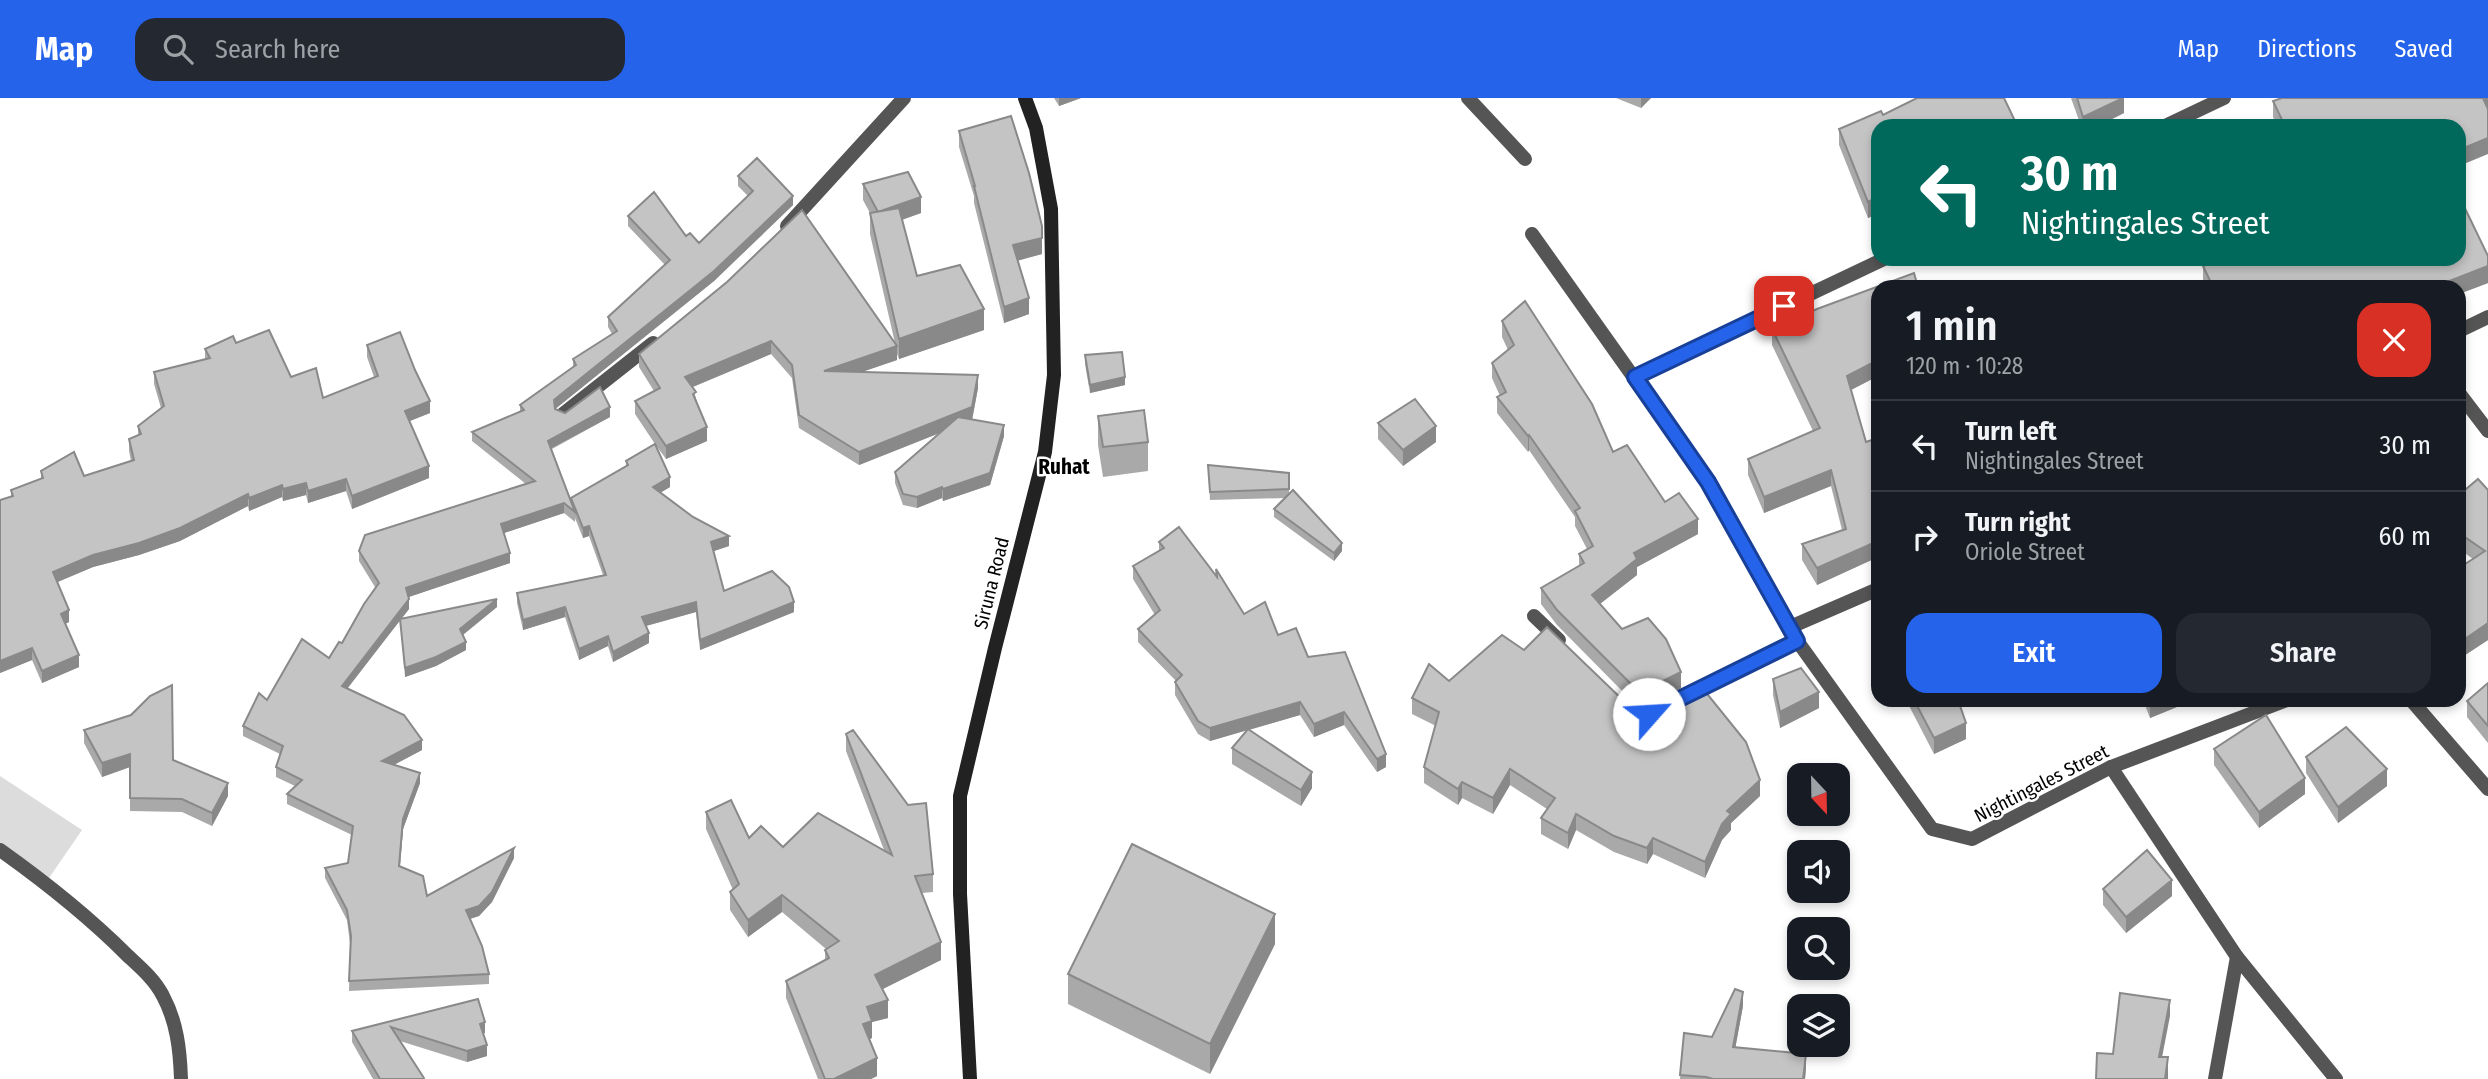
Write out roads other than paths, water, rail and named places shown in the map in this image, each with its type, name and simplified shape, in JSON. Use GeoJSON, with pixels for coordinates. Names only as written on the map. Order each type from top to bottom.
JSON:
{"type":"FeatureCollection","features":[{"type":"Feature","properties":{"kind":"street"},"geometry":{"type":"LineString","coordinates":[[774,239],[904,98]]}},
{"type":"Feature","properties":{"kind":"street","name":"Siruna Road"},"geometry":{"type":"LineString","coordinates":[[970,1079],[960,894],[960,796],[1045,452],[1054,375],[1051,209],[1036,128],[1025,98]]}},
{"type":"Feature","properties":{"kind":"street"},"geometry":{"type":"LineString","coordinates":[[1468,98],[1525,159]]}},
{"type":"Feature","properties":{"kind":"street"},"geometry":{"type":"LineString","coordinates":[[2180,119],[2224,98]]}},
{"type":"Feature","properties":{"kind":"street","name":"Nightingales Street"},"geometry":{"type":"LineString","coordinates":[[1532,234],[1708,482],[1788,628],[1931,829],[1972,839],[2111,767],[2269,707]]}},
{"type":"Feature","properties":{"kind":"street"},"geometry":{"type":"LineString","coordinates":[[1635,377],[1871,265]]}},
{"type":"Feature","properties":{"kind":"street"},"geometry":{"type":"LineString","coordinates":[[2466,328],[2488,317]]}},
{"type":"Feature","properties":{"kind":"street"},"geometry":{"type":"LineString","coordinates":[[563,414],[663,335]]}},
{"type":"Feature","properties":{"kind":"street"},"geometry":{"type":"LineString","coordinates":[[2466,402],[2488,431]]}},
{"type":"Feature","properties":{"kind":"street"},"geometry":{"type":"LineString","coordinates":[[1788,628],[1871,592]]}},
{"type":"Feature","properties":{"kind":"street"},"geometry":{"type":"LineString","coordinates":[[1534,616],[1571,653]]}},
{"type":"Feature","properties":{"kind":"street"},"geometry":{"type":"LineString","coordinates":[[1669,705],[1797,641]]}},
{"type":"Feature","properties":{"kind":"street"},"geometry":{"type":"LineString","coordinates":[[2417,707],[2488,789]]}},
{"type":"Feature","properties":{"kind":"street"},"geometry":{"type":"LineString","coordinates":[[2111,767],[2237,957],[2336,1079]]}},
{"type":"Feature","properties":{"kind":"street"},"geometry":{"type":"LineString","coordinates":[[0,850],[85,916],[149,976],[163,995],[174,1024],[180,1050],[181,1079]]}},
{"type":"Feature","properties":{"kind":"street"},"geometry":{"type":"LineString","coordinates":[[2215,1079],[2237,957]]}},
{"type":"Feature","properties":{"kind":"district","name":"Ruhat"},"geometry":{"type":"Point","coordinates":[1064,467]}}]}
